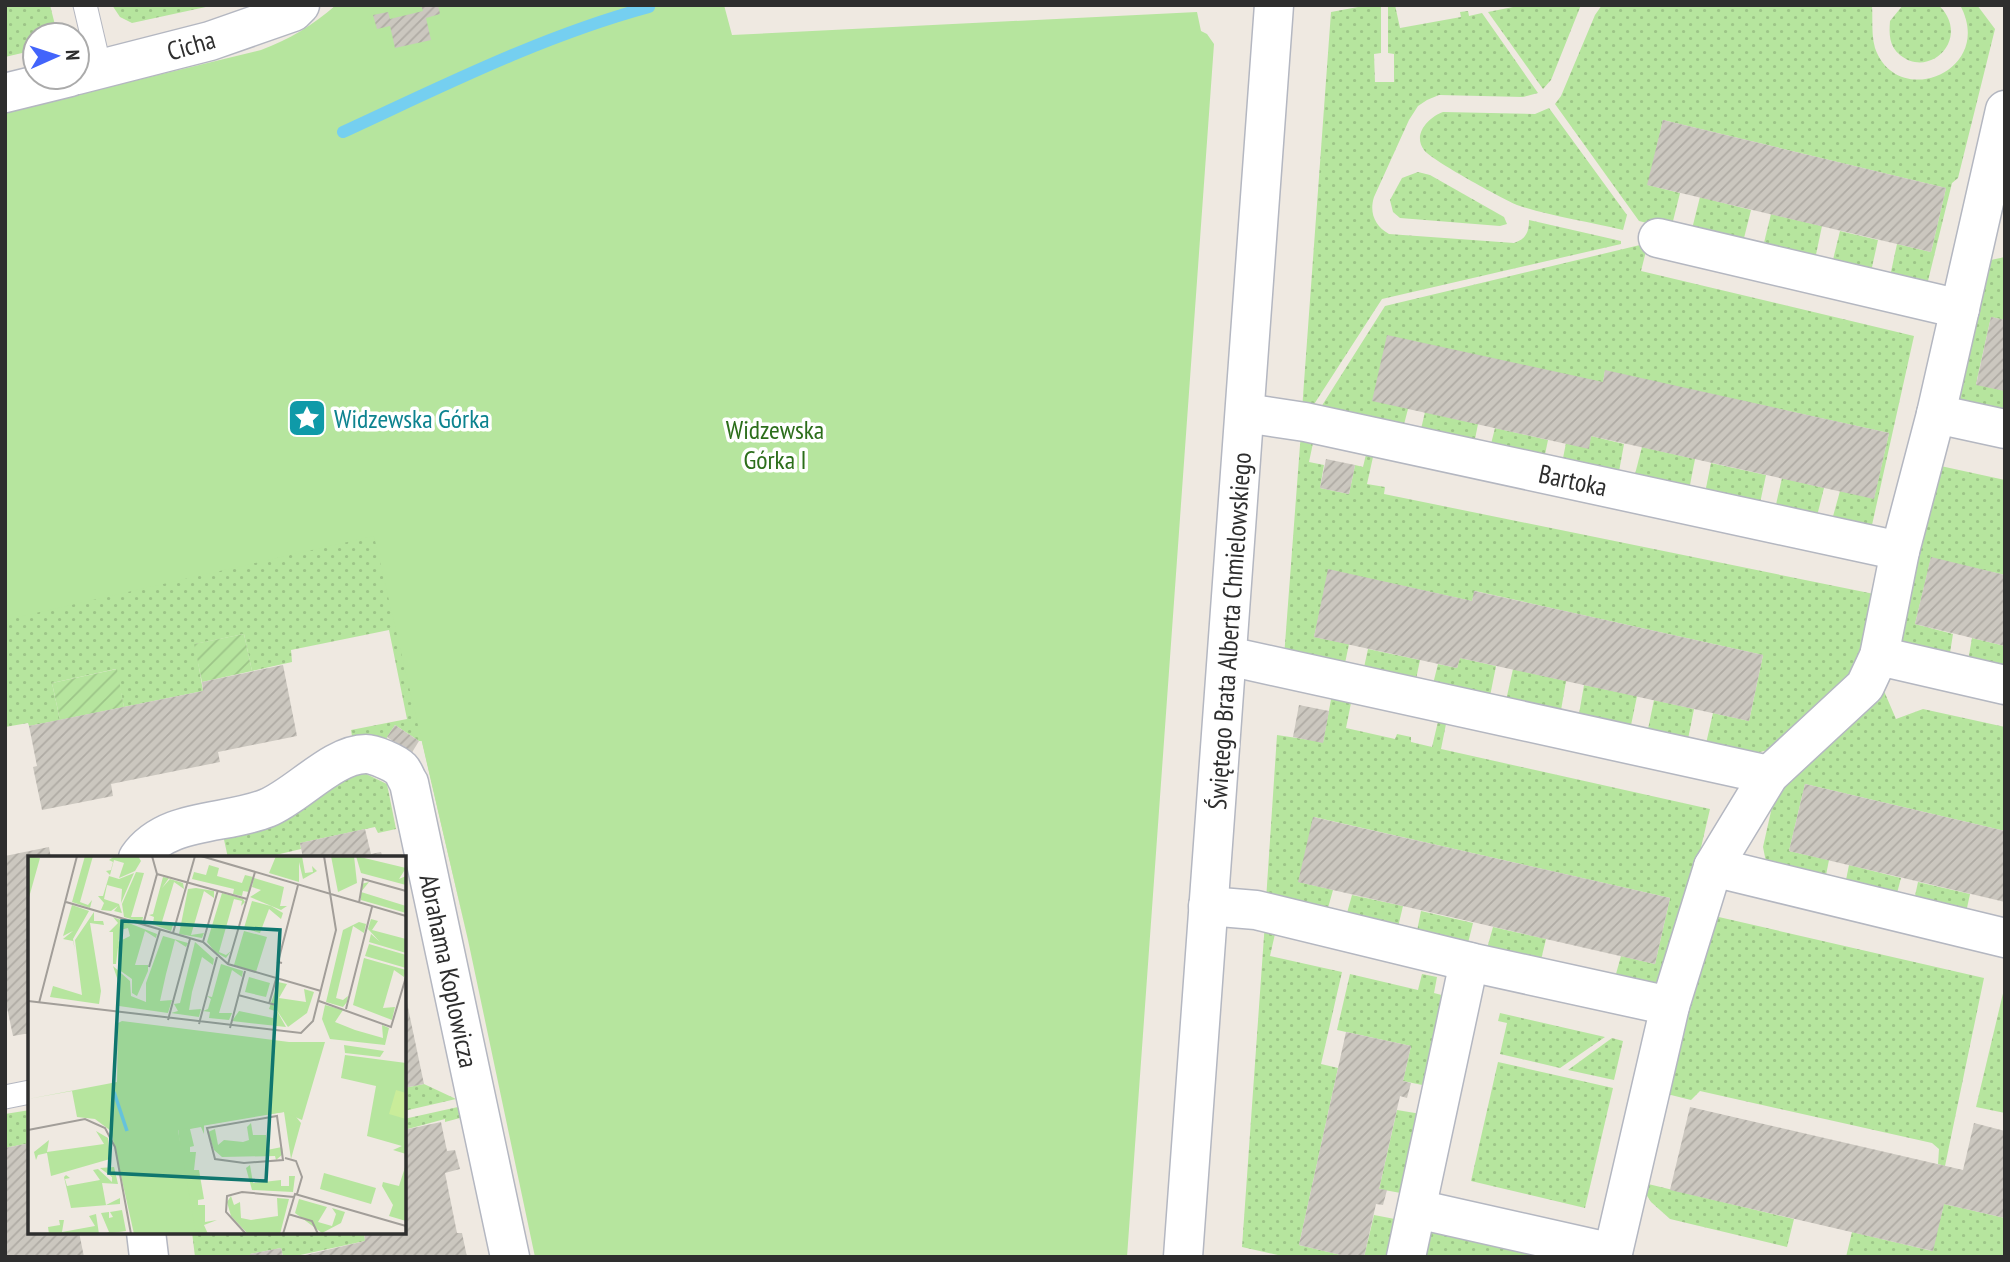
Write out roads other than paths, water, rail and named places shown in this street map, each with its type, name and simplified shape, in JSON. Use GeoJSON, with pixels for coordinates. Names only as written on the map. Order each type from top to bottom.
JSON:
{"type":"FeatureCollection","features":[{"type":"Feature","properties":{"kind":"street","name":"Cicha"},"geometry":{"type":"LineString","coordinates":[[91,72],[210,41],[293,12],[300,5]]}},
{"type":"Feature","properties":{"kind":"street","name":"Świętego Brata Alberta Chmielowskiego"},"geometry":{"type":"LineString","coordinates":[[1183,1257],[1274,5]]}},
{"type":"Feature","properties":{"kind":"street"},"geometry":{"type":"LineString","coordinates":[[1417,1209],[1612,1255],[1670,1006],[1713,867],[1769,775],[1865,686],[1879,656],[1900,551],[1960,309],[1998,172],[2005,110]]}},
{"type":"Feature","properties":{"kind":"street"},"geometry":{"type":"LineString","coordinates":[[1658,238],[1960,309]]}},
{"type":"Feature","properties":{"kind":"street","name":"Bartoka"},"geometry":{"type":"LineString","coordinates":[[1245,413],[1305,422],[1900,551]]}},
{"type":"Feature","properties":{"kind":"street"},"geometry":{"type":"LineString","coordinates":[[1936,414],[2005,429]]}},
{"type":"Feature","properties":{"kind":"street"},"geometry":{"type":"LineString","coordinates":[[1228,656],[1769,775]]}},
{"type":"Feature","properties":{"kind":"street"},"geometry":{"type":"LineString","coordinates":[[1879,656],[2005,685]]}},
{"type":"Feature","properties":{"kind":"street","name":"Abrahama Koplowicza"},"geometry":{"type":"LineString","coordinates":[[140,856],[158,839],[173,831],[261,811],[277,804],[336,764],[351,757],[368,754],[400,768],[409,783],[412,796],[510,1257]]}},
{"type":"Feature","properties":{"kind":"street"},"geometry":{"type":"LineString","coordinates":[[1713,867],[2005,938]]}},
{"type":"Feature","properties":{"kind":"street"},"geometry":{"type":"LineString","coordinates":[[1208,906],[1256,910],[1469,962],[1670,1006]]}},
{"type":"Feature","properties":{"kind":"street"},"geometry":{"type":"LineString","coordinates":[[1406,1257],[1469,962]]}},
{"type":"Feature","properties":{"kind":"street"},"geometry":{"type":"LineString","coordinates":[[146,1234],[149,1257]]}},
{"type":"Feature","properties":{"kind":"lane"},"geometry":{"type":"LineString","coordinates":[[5,1097],[28,1092]]}},
{"type":"Feature","properties":{"kind":"waterway"},"geometry":{"type":"LineString","coordinates":[[343,132],[532,47],[649,7]]}},
{"type":"Feature","properties":{"kind":"place","name":"Widzewska Górka"},"geometry":{"type":"Point","coordinates":[307,418]}},
{"type":"Feature","properties":{"kind":"park label","name":"Widzewska Górka I"},"geometry":{"type":"Point","coordinates":[775,444]}}]}
